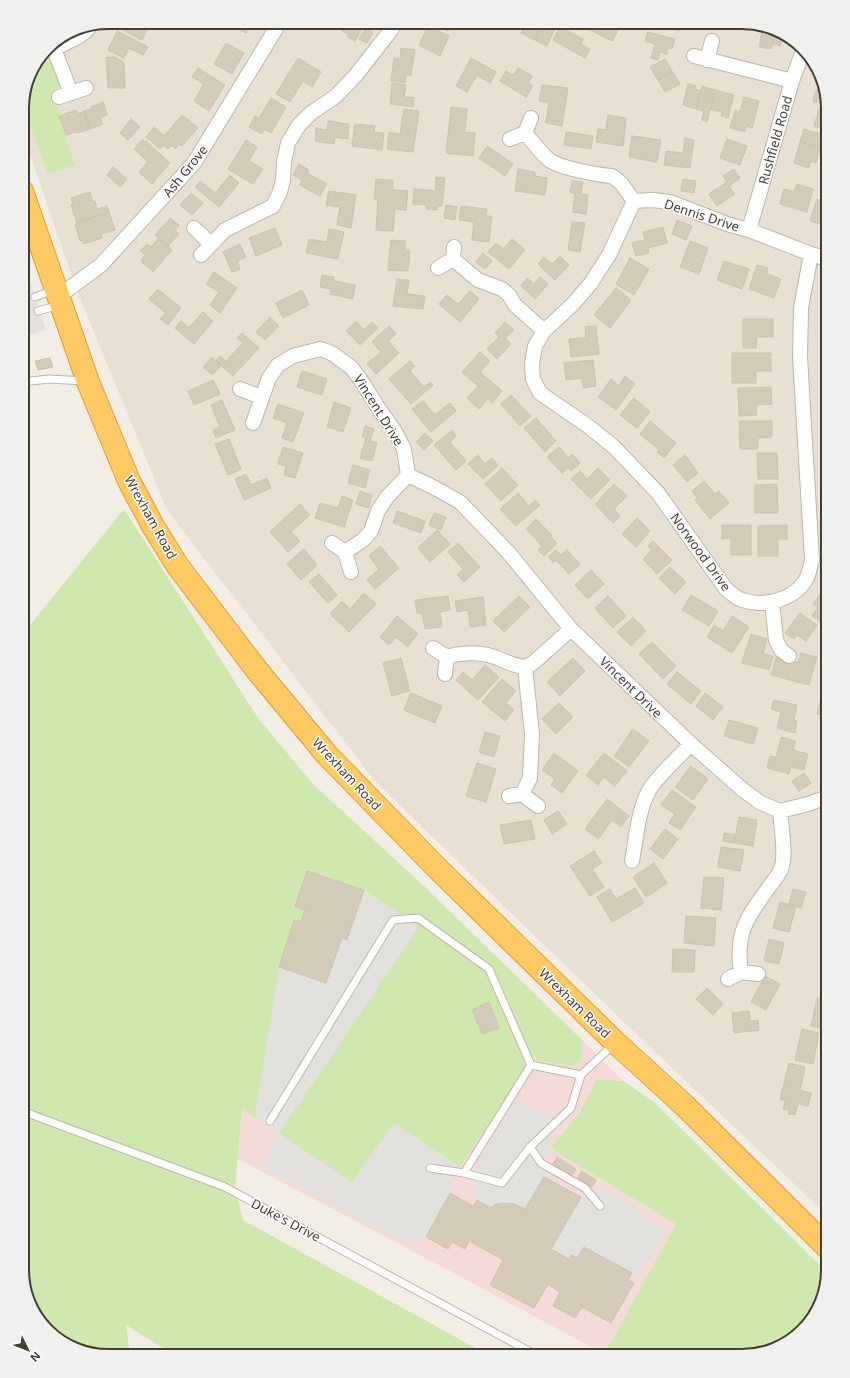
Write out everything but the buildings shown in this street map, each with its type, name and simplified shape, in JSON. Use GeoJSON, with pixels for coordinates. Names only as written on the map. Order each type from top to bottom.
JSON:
{"type":"FeatureCollection","features":[{"type":"Feature","properties":{"kind":"highway","name":"Wrexham Road"},"geometry":{"type":"LineString","coordinates":[[29,211],[88,382],[129,481],[153,526],[178,565],[256,669],[327,755],[437,868],[616,1043],[683,1104],[821,1241]]}},
{"type":"Feature","properties":{"kind":"street","name":"Ash Grove"},"geometry":{"type":"LineString","coordinates":[[59,297],[100,265],[194,163],[276,29]]}},
{"type":"Feature","properties":{"kind":"street"},"geometry":{"type":"LineString","coordinates":[[201,255],[225,230],[273,206],[280,192],[283,180],[284,162],[288,143],[299,125],[311,113],[336,96],[356,75],[392,29]]}},
{"type":"Feature","properties":{"kind":"street"},"geometry":{"type":"LineString","coordinates":[[70,39],[84,33]]}},
{"type":"Feature","properties":{"kind":"street"},"geometry":{"type":"LineString","coordinates":[[707,60],[712,41]]}},
{"type":"Feature","properties":{"kind":"street"},"geometry":{"type":"LineString","coordinates":[[54,50],[65,95],[86,88]]}},
{"type":"Feature","properties":{"kind":"street"},"geometry":{"type":"LineString","coordinates":[[694,56],[792,81]]}},
{"type":"Feature","properties":{"kind":"street","name":"Rushfield Road"},"geometry":{"type":"LineString","coordinates":[[749,230],[792,81],[801,56]]}},
{"type":"Feature","properties":{"kind":"street"},"geometry":{"type":"LineString","coordinates":[[510,139],[525,133],[531,118]]}},
{"type":"Feature","properties":{"kind":"street"},"geometry":{"type":"LineString","coordinates":[[525,133],[549,160],[558,165],[601,176],[612,176],[621,183],[634,201]]}},
{"type":"Feature","properties":{"kind":"street","name":"Dennis Drive"},"geometry":{"type":"LineString","coordinates":[[634,201],[652,200],[670,202],[821,257]]}},
{"type":"Feature","properties":{"kind":"street","name":"Norwood Drive"},"geometry":{"type":"LineString","coordinates":[[634,201],[609,255],[591,283],[573,304],[544,331],[535,346],[532,364],[533,379],[540,393],[588,426],[614,447],[658,493],[726,589],[740,599],[753,603],[772,602],[791,595],[805,581],[812,560],[800,357],[802,308],[811,254]]}},
{"type":"Feature","properties":{"kind":"street"},"geometry":{"type":"LineString","coordinates":[[194,228],[211,244]]}},
{"type":"Feature","properties":{"kind":"street"},"geometry":{"type":"LineString","coordinates":[[438,268],[454,253],[478,280],[502,290],[509,295],[515,305],[544,331]]}},
{"type":"Feature","properties":{"kind":"street","name":"Vincent Drive"},"geometry":{"type":"LineString","coordinates":[[253,423],[269,378],[278,365],[293,356],[320,349],[333,354],[352,368],[394,430],[404,449],[408,475],[460,502],[508,552],[571,629],[692,744],[743,790],[761,803],[780,811]]}},
{"type":"Feature","properties":{"kind":"street"},"geometry":{"type":"LineString","coordinates":[[240,389],[261,397]]}},
{"type":"Feature","properties":{"kind":"street"},"geometry":{"type":"LineString","coordinates":[[345,552],[363,540],[371,531],[378,511],[387,496],[408,475]]}},
{"type":"Feature","properties":{"kind":"street"},"geometry":{"type":"LineString","coordinates":[[332,543],[345,552],[351,572]]}},
{"type":"Feature","properties":{"kind":"street"},"geometry":{"type":"LineString","coordinates":[[772,602],[776,640],[781,650],[789,656]]}},
{"type":"Feature","properties":{"kind":"street"},"geometry":{"type":"LineString","coordinates":[[447,657],[456,654],[487,655],[516,666],[524,667],[533,663],[571,629]]}},
{"type":"Feature","properties":{"kind":"street"},"geometry":{"type":"LineString","coordinates":[[433,648],[447,657]]}},
{"type":"Feature","properties":{"kind":"street"},"geometry":{"type":"LineString","coordinates":[[445,674],[447,657]]}},
{"type":"Feature","properties":{"kind":"street"},"geometry":{"type":"LineString","coordinates":[[524,667],[532,734],[530,778],[516,795],[538,806]]}},
{"type":"Feature","properties":{"kind":"street"},"geometry":{"type":"LineString","coordinates":[[632,861],[641,813],[648,792],[692,744]]}},
{"type":"Feature","properties":{"kind":"street"},"geometry":{"type":"LineString","coordinates":[[741,972],[739,955],[743,928],[751,912],[782,868],[783,856],[780,811],[821,799]]}},
{"type":"Feature","properties":{"kind":"street"},"geometry":{"type":"LineString","coordinates":[[728,979],[741,972],[758,974]]}},
{"type":"Feature","properties":{"kind":"lane"},"geometry":{"type":"LineString","coordinates":[[35,297],[59,297]]}},
{"type":"Feature","properties":{"kind":"lane"},"geometry":{"type":"LineString","coordinates":[[38,311],[59,297]]}},
{"type":"Feature","properties":{"kind":"lane"},"geometry":{"type":"LineString","coordinates":[[29,381],[49,379],[88,382]]}},
{"type":"Feature","properties":{"kind":"lane"},"geometry":{"type":"LineString","coordinates":[[270,1122],[394,920],[418,918],[489,969],[531,1065]]}},
{"type":"Feature","properties":{"kind":"lane"},"geometry":{"type":"LineString","coordinates":[[430,1168],[464,1172],[502,1183],[530,1147],[571,1108],[581,1075],[616,1043]]}},
{"type":"Feature","properties":{"kind":"lane"},"geometry":{"type":"LineString","coordinates":[[531,1065],[581,1075]]}},
{"type":"Feature","properties":{"kind":"lane"},"geometry":{"type":"LineString","coordinates":[[464,1172],[531,1065]]}},
{"type":"Feature","properties":{"kind":"lane","name":"Duke's Drive"},"geometry":{"type":"LineString","coordinates":[[29,1114],[224,1187],[525,1349]]}},
{"type":"Feature","properties":{"kind":"lane"},"geometry":{"type":"LineString","coordinates":[[530,1147],[541,1163],[585,1188],[600,1206]]}},
{"type":"Feature","properties":{"kind":"shaded area"},"geometry":{"type":"Polygon","coordinates":[[[108,29],[747,29],[767,33],[786,42],[808,64],[817,83],[821,108],[821,1209],[626,1024],[374,780],[167,510],[77,291],[29,151],[29,103],[35,78],[45,60],[64,42],[83,33],[108,29]]]}},
{"type":"Feature","properties":{"kind":"shaded area"},"geometry":{"type":"Polygon","coordinates":[[[29,281],[46,330],[29,335],[29,281]]]}},
{"type":"Feature","properties":{"kind":"shaded area"},"geometry":{"type":"Polygon","coordinates":[[[364,890],[419,927],[279,1133],[255,1117],[279,967],[326,982],[342,938],[347,940],[364,890]]]}},
{"type":"Feature","properties":{"kind":"shaded area"},"geometry":{"type":"Polygon","coordinates":[[[581,1039],[623,1081],[597,1079],[579,1114],[550,1148],[676,1224],[607,1349],[595,1349],[238,1159],[242,1108],[352,1182],[394,1123],[460,1167],[535,1055],[581,1058],[581,1039]]]}},
{"type":"Feature","properties":{"kind":"shaded area"},"geometry":{"type":"Polygon","coordinates":[[[516,1100],[548,1113],[550,1148],[544,1177],[525,1209],[514,1204],[504,1203],[496,1204],[491,1208],[477,1200],[473,1170],[516,1100]]]}},
{"type":"Feature","properties":{"kind":"shaded area"},"geometry":{"type":"Polygon","coordinates":[[[394,1123],[457,1165],[450,1193],[426,1237],[409,1245],[262,1166],[279,1133],[352,1182],[394,1123]]]}},
{"type":"Feature","properties":{"kind":"shaded area"},"geometry":{"type":"Polygon","coordinates":[[[601,1186],[666,1229],[634,1283],[584,1247],[577,1258],[569,1259],[551,1249],[581,1197],[601,1186]]]}},
{"type":"Feature","properties":{"kind":"green space"},"geometry":{"type":"Polygon","coordinates":[[[50,55],[61,82],[55,88],[56,98],[75,165],[48,174],[29,122],[29,103],[37,73],[50,55]]]}},
{"type":"Feature","properties":{"kind":"green space"},"geometry":{"type":"Polygon","coordinates":[[[124,509],[258,718],[313,784],[425,887],[581,1039],[581,1058],[574,1066],[538,1061],[535,1055],[460,1167],[394,1123],[352,1182],[242,1109],[235,1188],[243,1220],[477,1349],[165,1349],[126,1325],[129,1349],[103,1349],[83,1345],[64,1336],[42,1314],[33,1295],[29,1270],[29,626],[124,509]]]}},
{"type":"Feature","properties":{"kind":"green space"},"geometry":{"type":"Polygon","coordinates":[[[597,1079],[623,1081],[654,1102],[821,1266],[820,1280],[815,1300],[808,1314],[801,1322],[786,1336],[777,1341],[752,1348],[607,1349],[676,1224],[550,1148],[579,1114],[597,1079]]]}}]}
